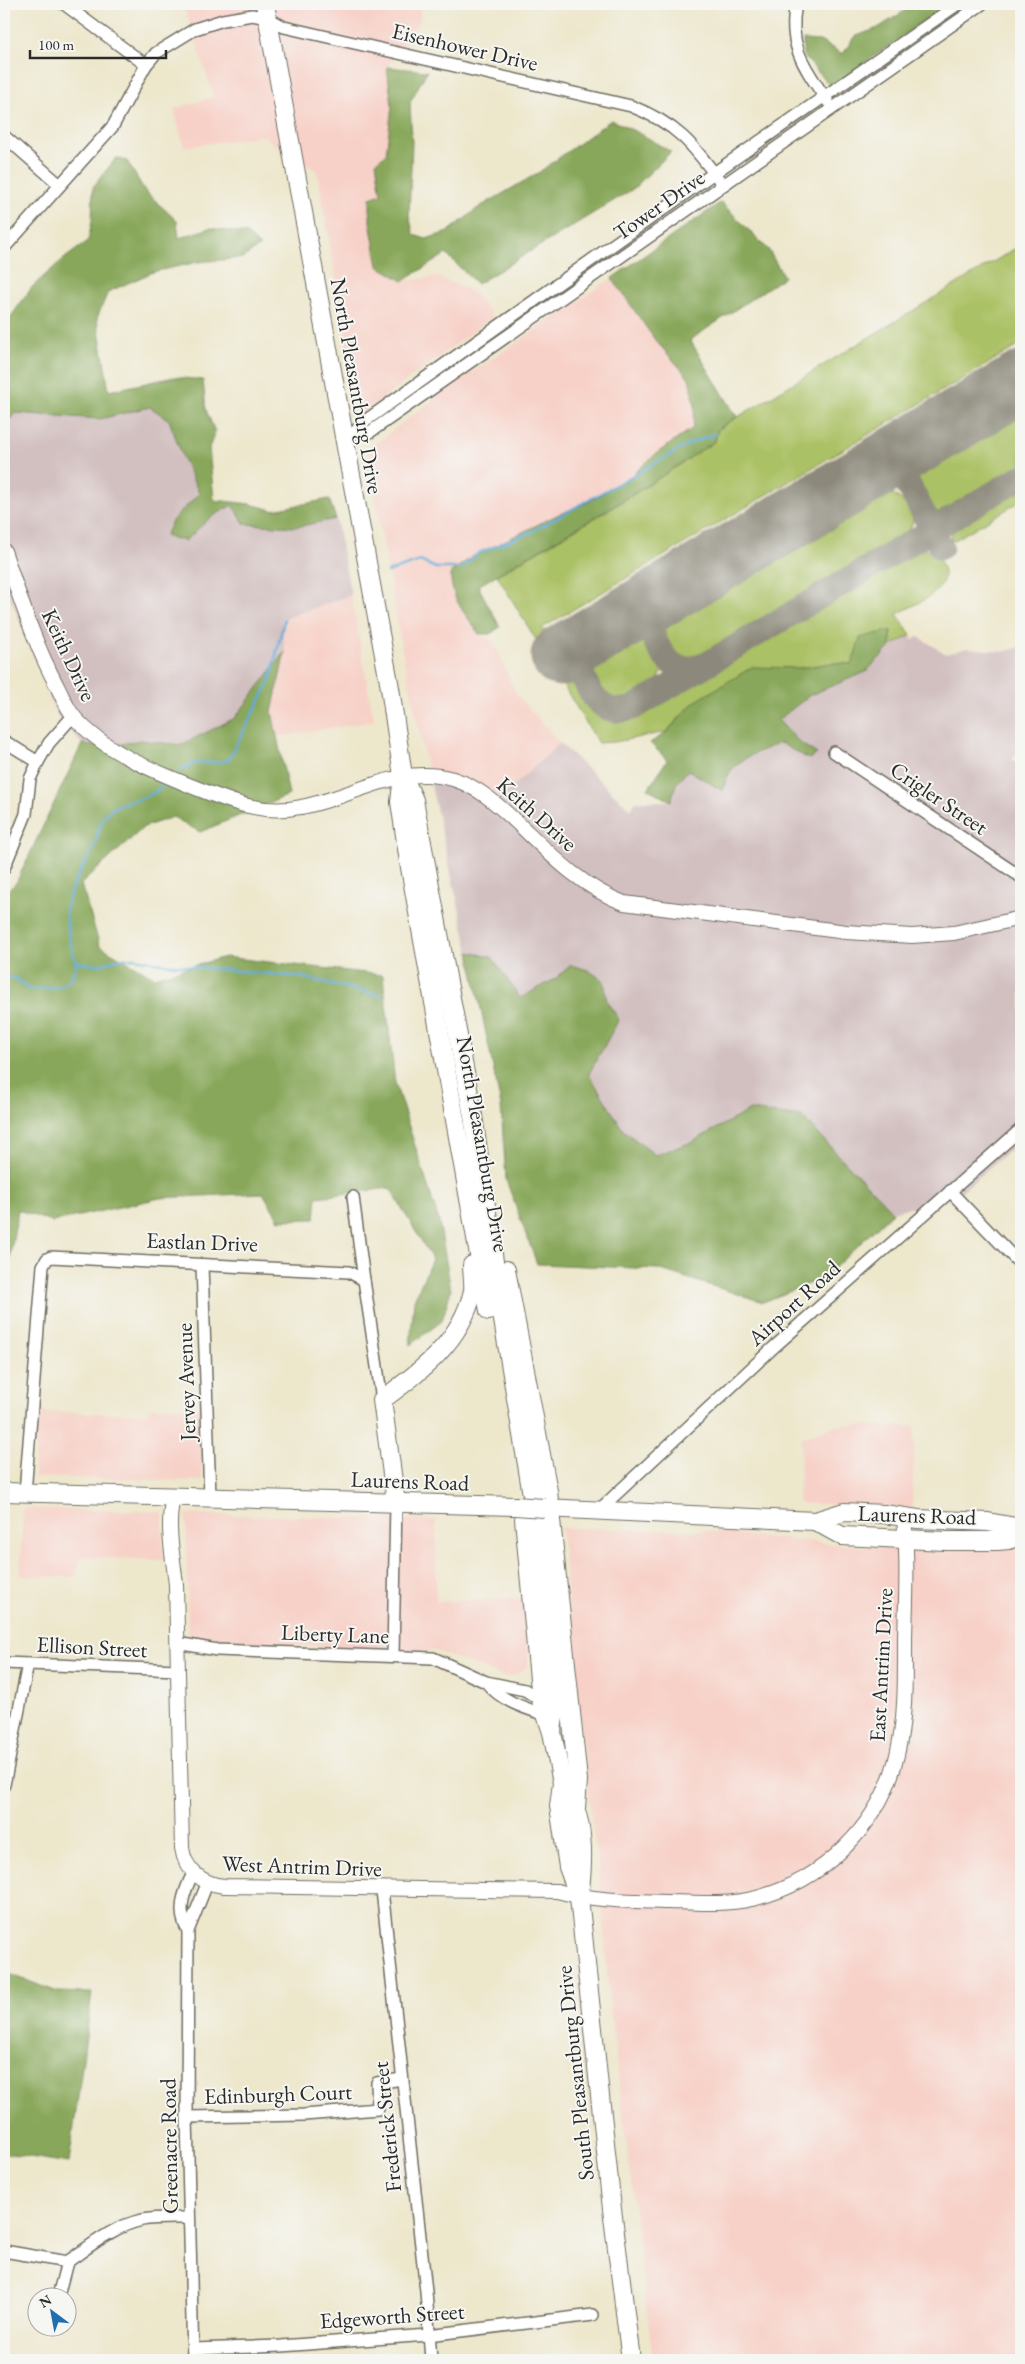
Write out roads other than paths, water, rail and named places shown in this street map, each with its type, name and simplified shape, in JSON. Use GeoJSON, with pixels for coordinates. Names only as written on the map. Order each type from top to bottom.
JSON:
{"type":"FeatureCollection","features":[{"type":"Feature","properties":{"kind":"main road","name":"North Pleasantburg Drive"},"geometry":{"type":"LineString","coordinates":[[267,11],[350,436],[403,776],[400,802],[455,1067],[473,1116],[496,1214],[534,1513]]}},
{"type":"Feature","properties":{"kind":"main road","name":"North Pleasantburg Drive"},"geometry":{"type":"LineString","coordinates":[[455,1067],[456,1121],[534,1513]]}},
{"type":"Feature","properties":{"kind":"main road"},"geometry":{"type":"LineString","coordinates":[[396,1503],[382,1400],[442,1351],[464,1317],[473,1290],[470,1197]]}},
{"type":"Feature","properties":{"kind":"main road","name":"Laurens Road"},"geometry":{"type":"LineString","coordinates":[[4,1492],[396,1503],[534,1513],[598,1511],[815,1521],[844,1512],[884,1514],[904,1518],[988,1522],[1021,1528]]}},
{"type":"Feature","properties":{"kind":"main road"},"geometry":{"type":"LineString","coordinates":[[534,1513],[548,1705],[562,1784],[559,1806],[568,1867],[579,1897]]}},
{"type":"Feature","properties":{"kind":"main road"},"geometry":{"type":"LineString","coordinates":[[534,1513],[578,1780],[576,1808]]}},
{"type":"Feature","properties":{"kind":"main road","name":"Laurens Road"},"geometry":{"type":"LineString","coordinates":[[815,1521],[842,1536],[906,1540],[1009,1540],[1021,1534]]}},
{"type":"Feature","properties":{"kind":"main road","name":"South Pleasantburg Drive"},"geometry":{"type":"LineString","coordinates":[[562,1784],[576,1808],[583,1868],[579,1897],[612,2209],[631,2360]]}},
{"type":"Feature","properties":{"kind":"street"},"geometry":{"type":"LineString","coordinates":[[64,4],[146,65]]}},
{"type":"Feature","properties":{"kind":"street"},"geometry":{"type":"LineString","coordinates":[[796,4],[792,25],[793,38],[798,52],[832,108]]}},
{"type":"Feature","properties":{"kind":"street","name":"Tower Drive"},"geometry":{"type":"LineString","coordinates":[[350,436],[364,421],[714,173],[958,4]]}},
{"type":"Feature","properties":{"kind":"street","name":"Tower Drive"},"geometry":{"type":"LineString","coordinates":[[350,436],[370,432],[982,4]]}},
{"type":"Feature","properties":{"kind":"street","name":"Eisenhower Drive"},"geometry":{"type":"LineString","coordinates":[[4,248],[113,126],[146,65],[156,54],[195,29],[267,11],[284,27],[631,106],[670,126],[686,137],[723,185]]}},
{"type":"Feature","properties":{"kind":"street"},"geometry":{"type":"LineString","coordinates":[[4,136],[60,185]]}},
{"type":"Feature","properties":{"kind":"street","name":"Keith Drive"},"geometry":{"type":"LineString","coordinates":[[4,551],[41,657],[73,716],[113,750],[185,783],[250,808],[284,810],[304,807],[403,776],[427,773],[453,779],[480,790],[570,871],[604,894],[624,903],[846,932],[912,936],[954,933],[1021,918]]}},
{"type":"Feature","properties":{"kind":"street"},"geometry":{"type":"LineString","coordinates":[[4,868],[26,814],[30,779],[49,743],[73,716]]}},
{"type":"Feature","properties":{"kind":"street"},"geometry":{"type":"LineString","coordinates":[[4,741],[38,762]]}},
{"type":"Feature","properties":{"kind":"street","name":"Crigler Street"},"geometry":{"type":"LineString","coordinates":[[834,752],[1021,877]]}},
{"type":"Feature","properties":{"kind":"street","name":"Airport Road"},"geometry":{"type":"LineString","coordinates":[[598,1511],[774,1347],[1021,1129]]}},
{"type":"Feature","properties":{"kind":"street"},"geometry":{"type":"LineString","coordinates":[[950,1191],[1021,1265]]}},
{"type":"Feature","properties":{"kind":"street"},"geometry":{"type":"LineString","coordinates":[[353,1198],[382,1400]]}},
{"type":"Feature","properties":{"kind":"street","name":"Eastlan Drive"},"geometry":{"type":"LineString","coordinates":[[25,1493],[44,1261],[51,1257],[344,1271],[364,1280]]}},
{"type":"Feature","properties":{"kind":"street","name":"Jervey Avenue"},"geometry":{"type":"LineString","coordinates":[[202,1265],[210,1497]]}},
{"type":"Feature","properties":{"kind":"street","name":"West Antrim Drive"},"geometry":{"type":"LineString","coordinates":[[173,1497],[169,1512],[170,1547],[176,1585],[182,1848],[186,1861],[193,1873],[207,1884],[224,1886],[382,1890],[557,1891],[579,1897]]}},
{"type":"Feature","properties":{"kind":"street"},"geometry":{"type":"LineString","coordinates":[[393,1656],[396,1503]]}},
{"type":"Feature","properties":{"kind":"street","name":"East Antrim Drive"},"geometry":{"type":"LineString","coordinates":[[579,1897],[598,1900],[708,1904],[751,1899],[769,1894],[802,1880],[842,1851],[864,1826],[885,1792],[897,1757],[904,1709],[906,1540],[904,1518]]}},
{"type":"Feature","properties":{"kind":"street","name":"Liberty Lane"},"geometry":{"type":"LineString","coordinates":[[177,1643],[217,1650],[433,1658],[486,1682],[525,1690],[548,1705]]}},
{"type":"Feature","properties":{"kind":"street","name":"Ellison Street"},"geometry":{"type":"LineString","coordinates":[[4,1663],[178,1670]]}},
{"type":"Feature","properties":{"kind":"street"},"geometry":{"type":"LineString","coordinates":[[4,1785],[28,1664]]}},
{"type":"Feature","properties":{"kind":"street","name":"Liberty Lane"},"geometry":{"type":"LineString","coordinates":[[486,1682],[496,1694],[548,1705]]}},
{"type":"Feature","properties":{"kind":"street","name":"Greenacre Road"},"geometry":{"type":"LineString","coordinates":[[188,1931],[182,1922],[182,1904],[193,1873]]}},
{"type":"Feature","properties":{"kind":"street","name":"Greenacre Road"},"geometry":{"type":"LineString","coordinates":[[193,2354],[189,2218],[188,1931],[207,1884]]}},
{"type":"Feature","properties":{"kind":"street","name":"Frederick Street"},"geometry":{"type":"LineString","coordinates":[[382,1890],[426,2291],[431,2360]]}},
{"type":"Feature","properties":{"kind":"street","name":"Edinburgh Court"},"geometry":{"type":"LineString","coordinates":[[188,2117],[304,2115],[378,2109],[377,2083],[402,2079]]}},
{"type":"Feature","properties":{"kind":"street"},"geometry":{"type":"LineString","coordinates":[[61,2286],[67,2262],[112,2232],[143,2220],[189,2218]]}},
{"type":"Feature","properties":{"kind":"street"},"geometry":{"type":"LineString","coordinates":[[4,2251],[67,2262]]}},
{"type":"Feature","properties":{"kind":"street","name":"Edgeworth Street"},"geometry":{"type":"LineString","coordinates":[[193,2354],[428,2335],[593,2315]]}},
{"type":"Feature","properties":{"kind":"waterway"},"geometry":{"type":"LineString","coordinates":[[388,572],[420,561],[436,568],[461,568],[479,553],[533,531],[693,442],[715,434]]}},
{"type":"Feature","properties":{"kind":"waterway"},"geometry":{"type":"LineString","coordinates":[[180,770],[195,763],[222,762],[229,759],[270,681],[284,620]]}},
{"type":"Feature","properties":{"kind":"waterway"},"geometry":{"type":"LineString","coordinates":[[76,962],[67,926],[66,913],[68,901],[77,877],[94,846],[102,821],[112,809],[126,802],[143,798],[163,785]]}},
{"type":"Feature","properties":{"kind":"waterway"},"geometry":{"type":"LineString","coordinates":[[4,979],[14,977],[29,989],[54,987],[60,986],[71,979],[76,962],[99,965],[117,959],[135,958],[165,964],[302,977],[382,996]]}}]}
